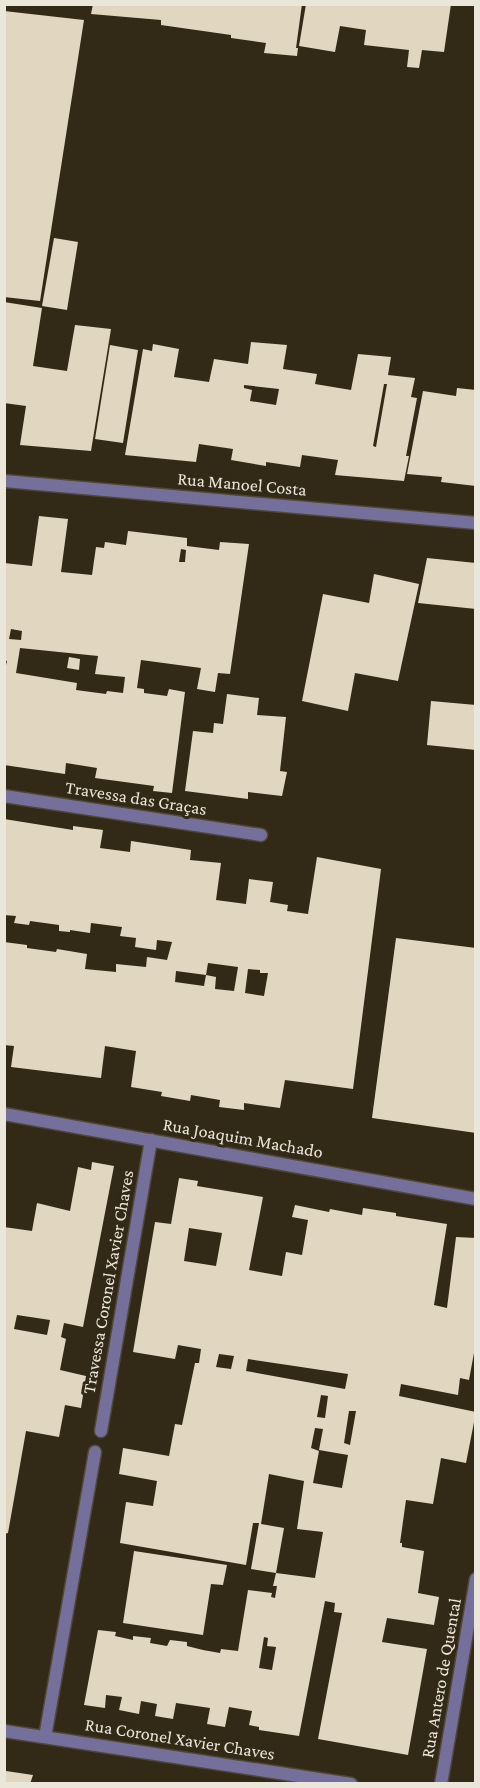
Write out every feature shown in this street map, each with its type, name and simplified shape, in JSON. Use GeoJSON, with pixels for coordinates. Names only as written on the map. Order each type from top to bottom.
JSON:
{"type":"FeatureCollection","features":[{"type":"Feature","properties":{"kind":"street","name":"Rua Manoel Costa"},"geometry":{"type":"LineString","coordinates":[[4,482],[476,523]]}},
{"type":"Feature","properties":{"kind":"street","name":"Travessa das Graças"},"geometry":{"type":"LineString","coordinates":[[4,796],[261,835]]}},
{"type":"Feature","properties":{"kind":"street","name":"Rua Joaquim Machado"},"geometry":{"type":"LineString","coordinates":[[4,1114],[476,1199]]}},
{"type":"Feature","properties":{"kind":"street","name":"Travessa Coronel Xavier Chaves"},"geometry":{"type":"LineString","coordinates":[[101,1431],[151,1140]]}},
{"type":"Feature","properties":{"kind":"street"},"geometry":{"type":"LineString","coordinates":[[45,1737],[95,1452]]}},
{"type":"Feature","properties":{"kind":"street","name":"Rua Antero de Quental"},"geometry":{"type":"LineString","coordinates":[[441,1784],[476,1579]]}},
{"type":"Feature","properties":{"kind":"street","name":"Rua Coronel Xavier Chaves"},"geometry":{"type":"LineString","coordinates":[[4,1731],[351,1784]]}},
{"type":"Feature","properties":{"kind":"building"},"geometry":{"type":"Polygon","coordinates":[[[93,4],[302,4],[297,56],[264,53],[266,43],[231,38],[231,35],[161,25],[161,20],[91,14],[93,4]]]}},
{"type":"Feature","properties":{"kind":"building"},"geometry":{"type":"Polygon","coordinates":[[[306,4],[451,4],[444,52],[422,50],[419,68],[407,67],[409,50],[364,45],[366,30],[340,26],[335,52],[299,46],[306,4]]]}},
{"type":"Feature","properties":{"kind":"building"},"geometry":{"type":"Polygon","coordinates":[[[4,11],[84,20],[40,301],[4,297],[4,11]]]}},
{"type":"Feature","properties":{"kind":"building"},"geometry":{"type":"Polygon","coordinates":[[[54,238],[78,242],[67,310],[42,306],[54,238]]]}},
{"type":"Feature","properties":{"kind":"building"},"geometry":{"type":"Polygon","coordinates":[[[4,302],[42,308],[33,366],[67,371],[75,325],[111,329],[91,451],[20,445],[26,406],[4,403],[4,302]]]}},
{"type":"Feature","properties":{"kind":"building"},"geometry":{"type":"Polygon","coordinates":[[[251,342],[287,345],[283,369],[317,374],[315,384],[351,390],[358,354],[391,357],[388,375],[415,378],[411,397],[417,398],[406,456],[409,456],[404,481],[335,475],[338,460],[302,455],[300,467],[266,462],[266,466],[231,460],[233,449],[199,444],[196,462],[125,455],[143,349],[152,351],[153,344],[179,349],[174,377],[209,382],[214,359],[248,364],[251,342]],[[384,384],[373,446],[376,447],[387,384],[384,384]],[[244,385],[244,388],[252,390],[250,401],[276,405],[279,389],[244,385]]]}},
{"type":"Feature","properties":{"kind":"building"},"geometry":{"type":"Polygon","coordinates":[[[110,345],[138,350],[123,443],[95,439],[110,345]]]}},
{"type":"Feature","properties":{"kind":"building"},"geometry":{"type":"Polygon","coordinates":[[[457,388],[476,390],[476,486],[441,482],[442,477],[407,474],[423,391],[456,396],[457,388]]]}},
{"type":"Feature","properties":{"kind":"building"},"geometry":{"type":"Polygon","coordinates":[[[39,516],[68,519],[61,572],[92,575],[96,547],[104,548],[105,542],[126,545],[128,531],[187,538],[187,546],[219,550],[220,542],[249,544],[230,674],[218,673],[215,692],[197,689],[201,668],[141,660],[137,688],[144,689],[144,693],[167,696],[169,689],[185,692],[172,793],[153,791],[154,786],[95,778],[97,768],[66,763],[65,774],[4,765],[4,673],[7,661],[4,660],[4,563],[32,566],[39,516]],[[181,549],[179,562],[185,562],[186,550],[181,549]],[[11,629],[9,639],[21,640],[22,631],[11,629]],[[20,648],[16,673],[77,683],[76,690],[106,694],[107,691],[123,693],[125,677],[95,674],[98,656],[20,648]]]}},
{"type":"Feature","properties":{"kind":"building"},"geometry":{"type":"Polygon","coordinates":[[[427,558],[476,563],[476,609],[418,603],[427,558]]]}},
{"type":"Feature","properties":{"kind":"building"},"geometry":{"type":"Polygon","coordinates":[[[374,574],[419,584],[398,681],[355,673],[348,711],[302,701],[323,594],[369,603],[374,574]]]}},
{"type":"Feature","properties":{"kind":"building"},"geometry":{"type":"Polygon","coordinates":[[[69,657],[80,659],[79,670],[67,668],[69,657]]]}},
{"type":"Feature","properties":{"kind":"building"},"geometry":{"type":"Polygon","coordinates":[[[227,694],[259,698],[257,715],[286,717],[280,771],[287,772],[282,796],[248,792],[248,799],[185,791],[193,731],[213,733],[214,723],[223,724],[227,694]]]}},
{"type":"Feature","properties":{"kind":"building"},"geometry":{"type":"Polygon","coordinates":[[[431,701],[476,705],[476,750],[427,745],[431,701]]]}},
{"type":"Feature","properties":{"kind":"building"},"geometry":{"type":"Polygon","coordinates":[[[4,819],[73,830],[73,826],[103,830],[100,848],[130,852],[131,841],[191,850],[190,860],[221,863],[216,900],[246,904],[249,879],[273,882],[270,902],[288,905],[287,911],[308,914],[317,857],[381,869],[353,1089],[285,1080],[280,1108],[244,1103],[244,1110],[219,1107],[220,1100],[191,1095],[190,1101],[161,1096],[162,1092],[131,1087],[136,1051],[105,1046],[101,1078],[11,1067],[14,1046],[4,1045],[4,942],[27,945],[27,948],[56,952],[57,949],[87,954],[85,969],[116,972],[116,964],[146,967],[147,957],[167,960],[172,942],[157,940],[156,950],[135,947],[136,938],[120,936],[122,927],[91,923],[90,933],[59,931],[59,925],[30,921],[29,925],[14,923],[16,916],[4,915],[4,819]],[[208,963],[206,975],[216,977],[215,989],[234,991],[238,967],[208,963]],[[248,969],[245,993],[264,996],[268,973],[248,969]],[[176,971],[175,982],[204,986],[206,975],[176,971]]]}},
{"type":"Feature","properties":{"kind":"building"},"geometry":{"type":"Polygon","coordinates":[[[396,938],[476,948],[476,1133],[372,1118],[396,938]]]}},
{"type":"Feature","properties":{"kind":"building"},"geometry":{"type":"Polygon","coordinates":[[[92,1162],[114,1166],[83,1327],[64,1323],[61,1337],[66,1339],[60,1370],[86,1376],[81,1408],[65,1405],[59,1437],[26,1431],[8,1533],[4,1534],[4,1227],[32,1231],[37,1203],[70,1211],[78,1167],[91,1170],[92,1162]],[[17,1315],[14,1329],[47,1335],[50,1320],[17,1315]]]}},
{"type":"Feature","properties":{"kind":"building"},"geometry":{"type":"Polygon","coordinates":[[[179,1178],[198,1181],[197,1186],[263,1197],[249,1270],[282,1276],[286,1252],[302,1255],[308,1220],[292,1217],[295,1205],[329,1212],[330,1209],[362,1215],[363,1208],[447,1224],[434,1305],[447,1308],[456,1237],[476,1238],[476,1342],[469,1380],[460,1378],[458,1395],[401,1384],[399,1396],[476,1412],[466,1463],[441,1458],[433,1504],[406,1500],[400,1543],[402,1547],[424,1551],[418,1593],[439,1597],[434,1625],[387,1618],[382,1642],[427,1649],[408,1755],[318,1739],[342,1613],[334,1612],[335,1603],[325,1601],[299,1736],[259,1730],[259,1727],[249,1725],[252,1711],[229,1707],[225,1727],[207,1724],[210,1708],[176,1703],[173,1719],[155,1716],[157,1704],[141,1701],[139,1714],[119,1710],[122,1697],[106,1695],[105,1708],[84,1705],[98,1630],[116,1632],[115,1636],[133,1640],[133,1636],[151,1638],[150,1643],[167,1646],[170,1640],[187,1642],[187,1646],[220,1653],[221,1649],[238,1651],[248,1590],[272,1593],[271,1597],[275,1598],[277,1586],[273,1586],[276,1573],[251,1569],[259,1523],[253,1523],[246,1565],[120,1543],[126,1502],[153,1506],[157,1481],[119,1474],[123,1448],[169,1456],[175,1424],[182,1425],[195,1363],[199,1363],[201,1349],[178,1345],[175,1359],[133,1352],[155,1222],[171,1224],[179,1178]],[[189,1228],[184,1261],[216,1266],[222,1233],[189,1228]],[[219,1354],[216,1367],[231,1369],[234,1356],[219,1354]],[[248,1359],[246,1371],[345,1389],[348,1374],[248,1359]],[[321,1395],[317,1417],[325,1418],[328,1396],[321,1395]],[[349,1411],[344,1443],[350,1445],[356,1411],[349,1411]],[[315,1428],[311,1448],[319,1451],[313,1483],[342,1488],[348,1455],[319,1450],[323,1429],[315,1428]],[[269,1474],[261,1524],[284,1528],[276,1573],[315,1578],[323,1532],[297,1529],[304,1481],[269,1474]],[[264,1637],[259,1668],[272,1670],[276,1647],[267,1646],[268,1638],[264,1637]]]}},
{"type":"Feature","properties":{"kind":"building"},"geometry":{"type":"Polygon","coordinates":[[[134,1551],[227,1565],[223,1585],[211,1584],[203,1635],[123,1623],[134,1551]]]}},
{"type":"Feature","properties":{"kind":"building"},"geometry":{"type":"Polygon","coordinates":[[[6,1771],[33,1775],[30,1784],[4,1784],[6,1771]]]}}]}
